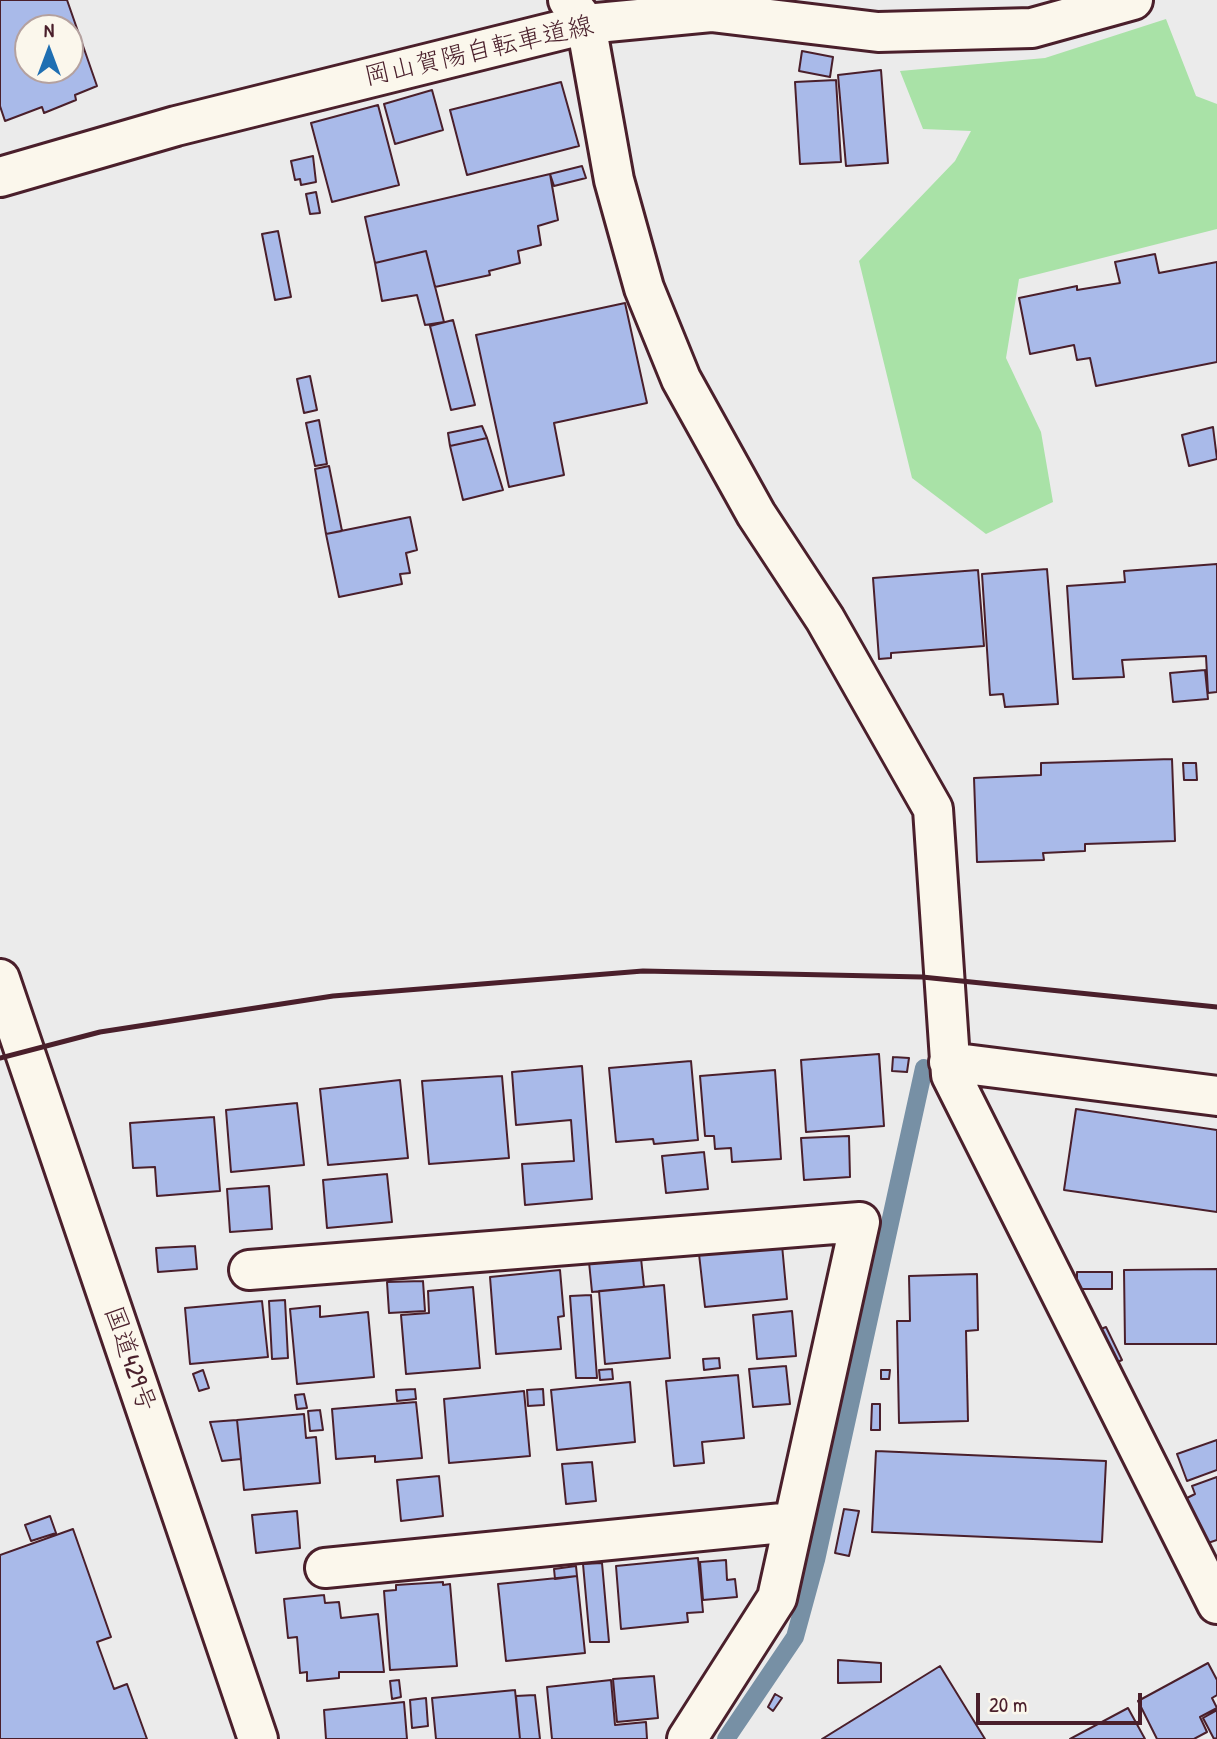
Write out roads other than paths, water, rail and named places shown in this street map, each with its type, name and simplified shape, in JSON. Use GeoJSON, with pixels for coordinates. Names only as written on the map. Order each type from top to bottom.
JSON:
{"type":"FeatureCollection","features":[{"type":"Feature","properties":{"kind":"main road","name":"岡山賀陽自転車道線"},"geometry":{"type":"LineString","coordinates":[[0,177],[577,12],[711,12],[878,32],[1032,28],[1133,0]]}},
{"type":"Feature","properties":{"kind":"main road"},"geometry":{"type":"LineString","coordinates":[[577,12],[617,192],[643,288],[681,379],[756,513],[825,619],[933,809],[949,1062],[957,1087],[1217,1604]]}},
{"type":"Feature","properties":{"kind":"main road","name":"国道429号"},"geometry":{"type":"LineString","coordinates":[[0,979],[258,1739]]}},
{"type":"Feature","properties":{"kind":"main road"},"geometry":{"type":"LineString","coordinates":[[949,1062],[1217,1096]]}},
{"type":"Feature","properties":{"kind":"main road"},"geometry":{"type":"LineString","coordinates":[[249,1269],[860,1222],[777,1598],[687,1739]]}},
{"type":"Feature","properties":{"kind":"main road"},"geometry":{"type":"LineString","coordinates":[[325,1568],[793,1522]]}},
{"type":"Feature","properties":{"kind":"waterway"},"geometry":{"type":"LineString","coordinates":[[726,1739],[795,1637],[816,1560],[924,1068]]}},
{"type":"Feature","properties":{"kind":"railway"},"geometry":{"type":"LineString","coordinates":[[0,1058],[100,1032],[333,996],[643,971],[922,977],[1217,1007]]}}]}
